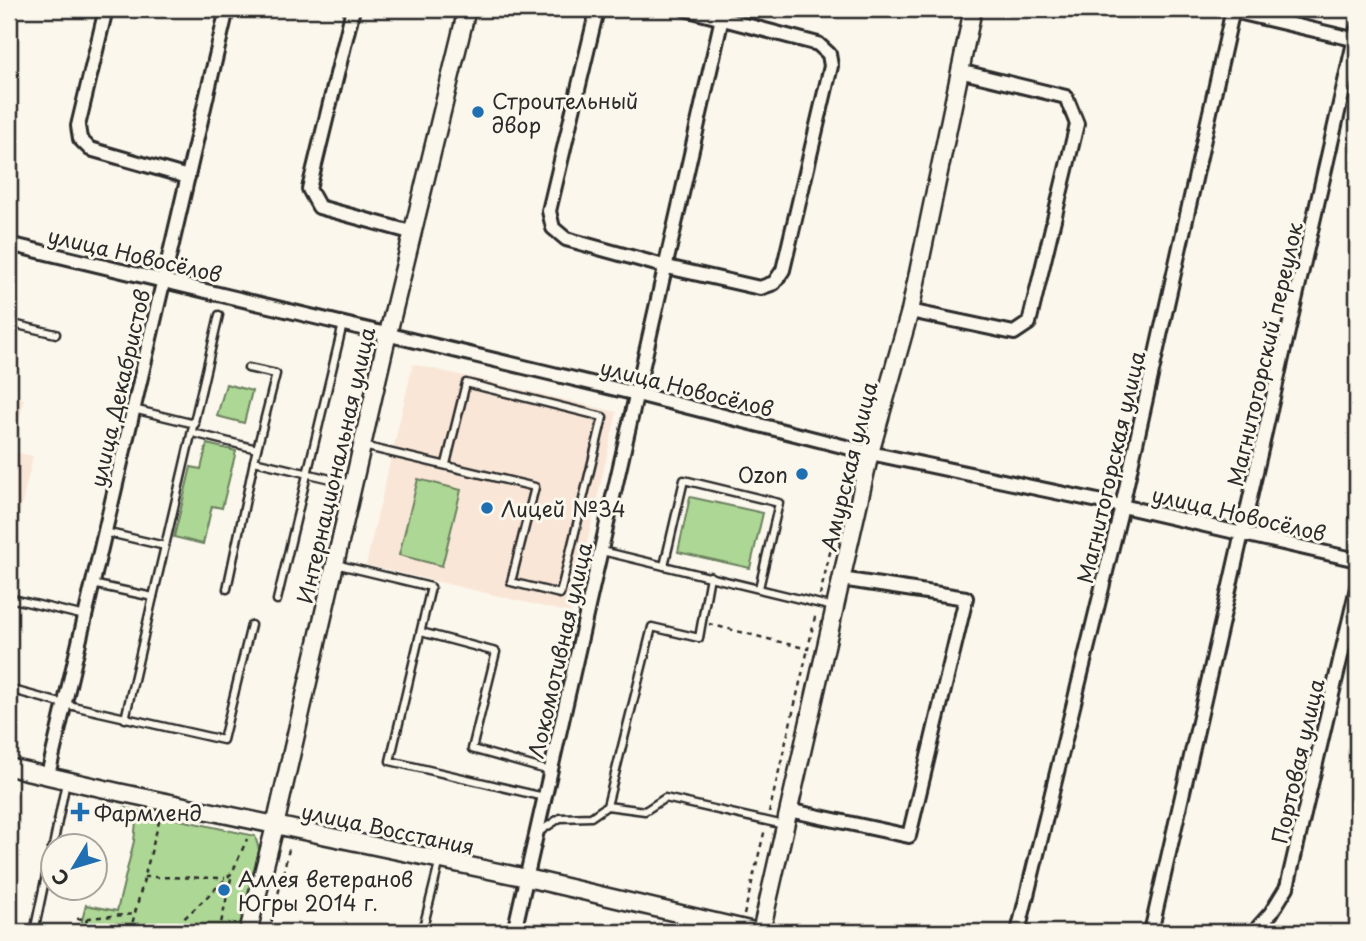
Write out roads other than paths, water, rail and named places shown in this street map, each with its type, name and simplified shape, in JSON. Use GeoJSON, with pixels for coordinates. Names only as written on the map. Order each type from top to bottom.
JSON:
{"type":"FeatureCollection","features":[{"type":"Feature","properties":{"kind":"street"},"geometry":{"type":"LineString","coordinates":[[106,9],[78,126],[80,139],[90,149],[188,177]]}},
{"type":"Feature","properties":{"kind":"street","name":"улица Декабристов"},"geometry":{"type":"LineString","coordinates":[[48,775],[227,9]]}},
{"type":"Feature","properties":{"kind":"street"},"geometry":{"type":"LineString","coordinates":[[353,9],[309,189],[319,207],[414,233]]}},
{"type":"Feature","properties":{"kind":"street","name":"Интернациональная улица"},"geometry":{"type":"LineString","coordinates":[[248,932],[275,826],[387,334],[467,9]]}},
{"type":"Feature","properties":{"kind":"street"},"geometry":{"type":"LineString","coordinates":[[599,9],[549,211],[553,228],[566,239],[760,289],[774,283],[783,270],[831,66],[829,54],[818,44],[723,13],[685,9]]}},
{"type":"Feature","properties":{"kind":"street","name":"Амурская улица"},"geometry":{"type":"LineString","coordinates":[[759,932],[786,817],[826,605],[841,579],[862,451],[910,311],[973,9]]}},
{"type":"Feature","properties":{"kind":"street"},"geometry":{"type":"LineString","coordinates":[[1230,9],[1356,36]]}},
{"type":"Feature","properties":{"kind":"street","name":"Магнитогорская улица"},"geometry":{"type":"LineString","coordinates":[[1018,932],[1122,506],[1230,9]]}},
{"type":"Feature","properties":{"kind":"street","name":"Локомотивная улица"},"geometry":{"type":"LineString","coordinates":[[514,932],[723,13]]}},
{"type":"Feature","properties":{"kind":"street","name":"Магнитогорский переулок"},"geometry":{"type":"LineString","coordinates":[[1151,932],[1356,36]]}},
{"type":"Feature","properties":{"kind":"street"},"geometry":{"type":"LineString","coordinates":[[910,311],[1014,333],[1029,323],[1077,124],[1066,97],[959,71]]}},
{"type":"Feature","properties":{"kind":"street","name":"улица Новосёлов"},"geometry":{"type":"LineString","coordinates":[[9,244],[637,394],[862,451],[1122,506],[1357,560]]}},
{"type":"Feature","properties":{"kind":"street"},"geometry":{"type":"LineString","coordinates":[[786,817],[909,836],[966,598],[841,579]]}},
{"type":"Feature","properties":{"kind":"street","name":"Портовая улица"},"geometry":{"type":"LineString","coordinates":[[1254,932],[1271,913],[1287,887],[1357,588]]}},
{"type":"Feature","properties":{"kind":"street","name":"улица Восстания"},"geometry":{"type":"LineString","coordinates":[[9,766],[275,826],[527,878],[759,932]]}},
{"type":"Feature","properties":{"kind":"lane"},"geometry":{"type":"LineString","coordinates":[[125,719],[219,315]]}},
{"type":"Feature","properties":{"kind":"lane"},"geometry":{"type":"LineString","coordinates":[[9,323],[55,334]]}},
{"type":"Feature","properties":{"kind":"lane"},"geometry":{"type":"LineString","coordinates":[[277,600],[343,324]]}},
{"type":"Feature","properties":{"kind":"lane"},"geometry":{"type":"LineString","coordinates":[[226,589],[276,374],[248,368]]}},
{"type":"Feature","properties":{"kind":"lane"},"geometry":{"type":"LineString","coordinates":[[361,445],[534,487],[511,582],[560,594],[604,417],[466,383],[446,464]]}},
{"type":"Feature","properties":{"kind":"lane"},"geometry":{"type":"LineString","coordinates":[[133,409],[195,424]]}},
{"type":"Feature","properties":{"kind":"lane"},"geometry":{"type":"LineString","coordinates":[[193,433],[257,449]]}},
{"type":"Feature","properties":{"kind":"lane"},"geometry":{"type":"LineString","coordinates":[[254,461],[352,484]]}},
{"type":"Feature","properties":{"kind":"lane"},"geometry":{"type":"LineString","coordinates":[[664,566],[684,480],[779,503],[759,588]]}},
{"type":"Feature","properties":{"kind":"lane"},"geometry":{"type":"LineString","coordinates":[[105,532],[165,546]]}},
{"type":"Feature","properties":{"kind":"lane"},"geometry":{"type":"LineString","coordinates":[[602,551],[826,605]]}},
{"type":"Feature","properties":{"kind":"lane"},"geometry":{"type":"LineString","coordinates":[[333,564],[431,587],[390,761],[544,797]]}},
{"type":"Feature","properties":{"kind":"lane"},"geometry":{"type":"LineString","coordinates":[[537,833],[560,818],[591,817],[607,806],[652,627],[699,638],[710,576]]}},
{"type":"Feature","properties":{"kind":"lane"},"geometry":{"type":"LineString","coordinates":[[92,584],[153,597]]}},
{"type":"Feature","properties":{"kind":"lane"},"geometry":{"type":"LineString","coordinates":[[9,598],[85,616]]}},
{"type":"Feature","properties":{"kind":"lane"},"geometry":{"type":"LineString","coordinates":[[9,689],[125,719],[223,740],[251,625]]}},
{"type":"Feature","properties":{"kind":"lane"},"geometry":{"type":"LineString","coordinates":[[421,632],[496,652],[472,749],[550,771]]}},
{"type":"Feature","properties":{"kind":"lane"},"geometry":{"type":"LineString","coordinates":[[55,832],[67,780]]}},
{"type":"Feature","properties":{"kind":"lane"},"geometry":{"type":"LineString","coordinates":[[607,806],[645,811],[665,797],[767,821],[786,817]]}},
{"type":"Feature","properties":{"kind":"lane"},"geometry":{"type":"LineString","coordinates":[[422,932],[440,860]]}},
{"type":"Feature","properties":{"kind":"lane"},"geometry":{"type":"LineString","coordinates":[[34,932],[40,902]]}},
{"type":"Feature","properties":{"kind":"place","name":"Строительный двор"},"geometry":{"type":"Point","coordinates":[478,112]}},
{"type":"Feature","properties":{"kind":"place","name":"Ozon"},"geometry":{"type":"Point","coordinates":[802,474]}},
{"type":"Feature","properties":{"kind":"place","name":"Лицей №34"},"geometry":{"type":"Point","coordinates":[487,508]}},
{"type":"Feature","properties":{"kind":"place","name":"Фармленд"},"geometry":{"type":"Point","coordinates":[80,812]}},
{"type":"Feature","properties":{"kind":"place","name":"Аллея ветеранов Югры 2014 г."},"geometry":{"type":"Point","coordinates":[224,890]}}]}
